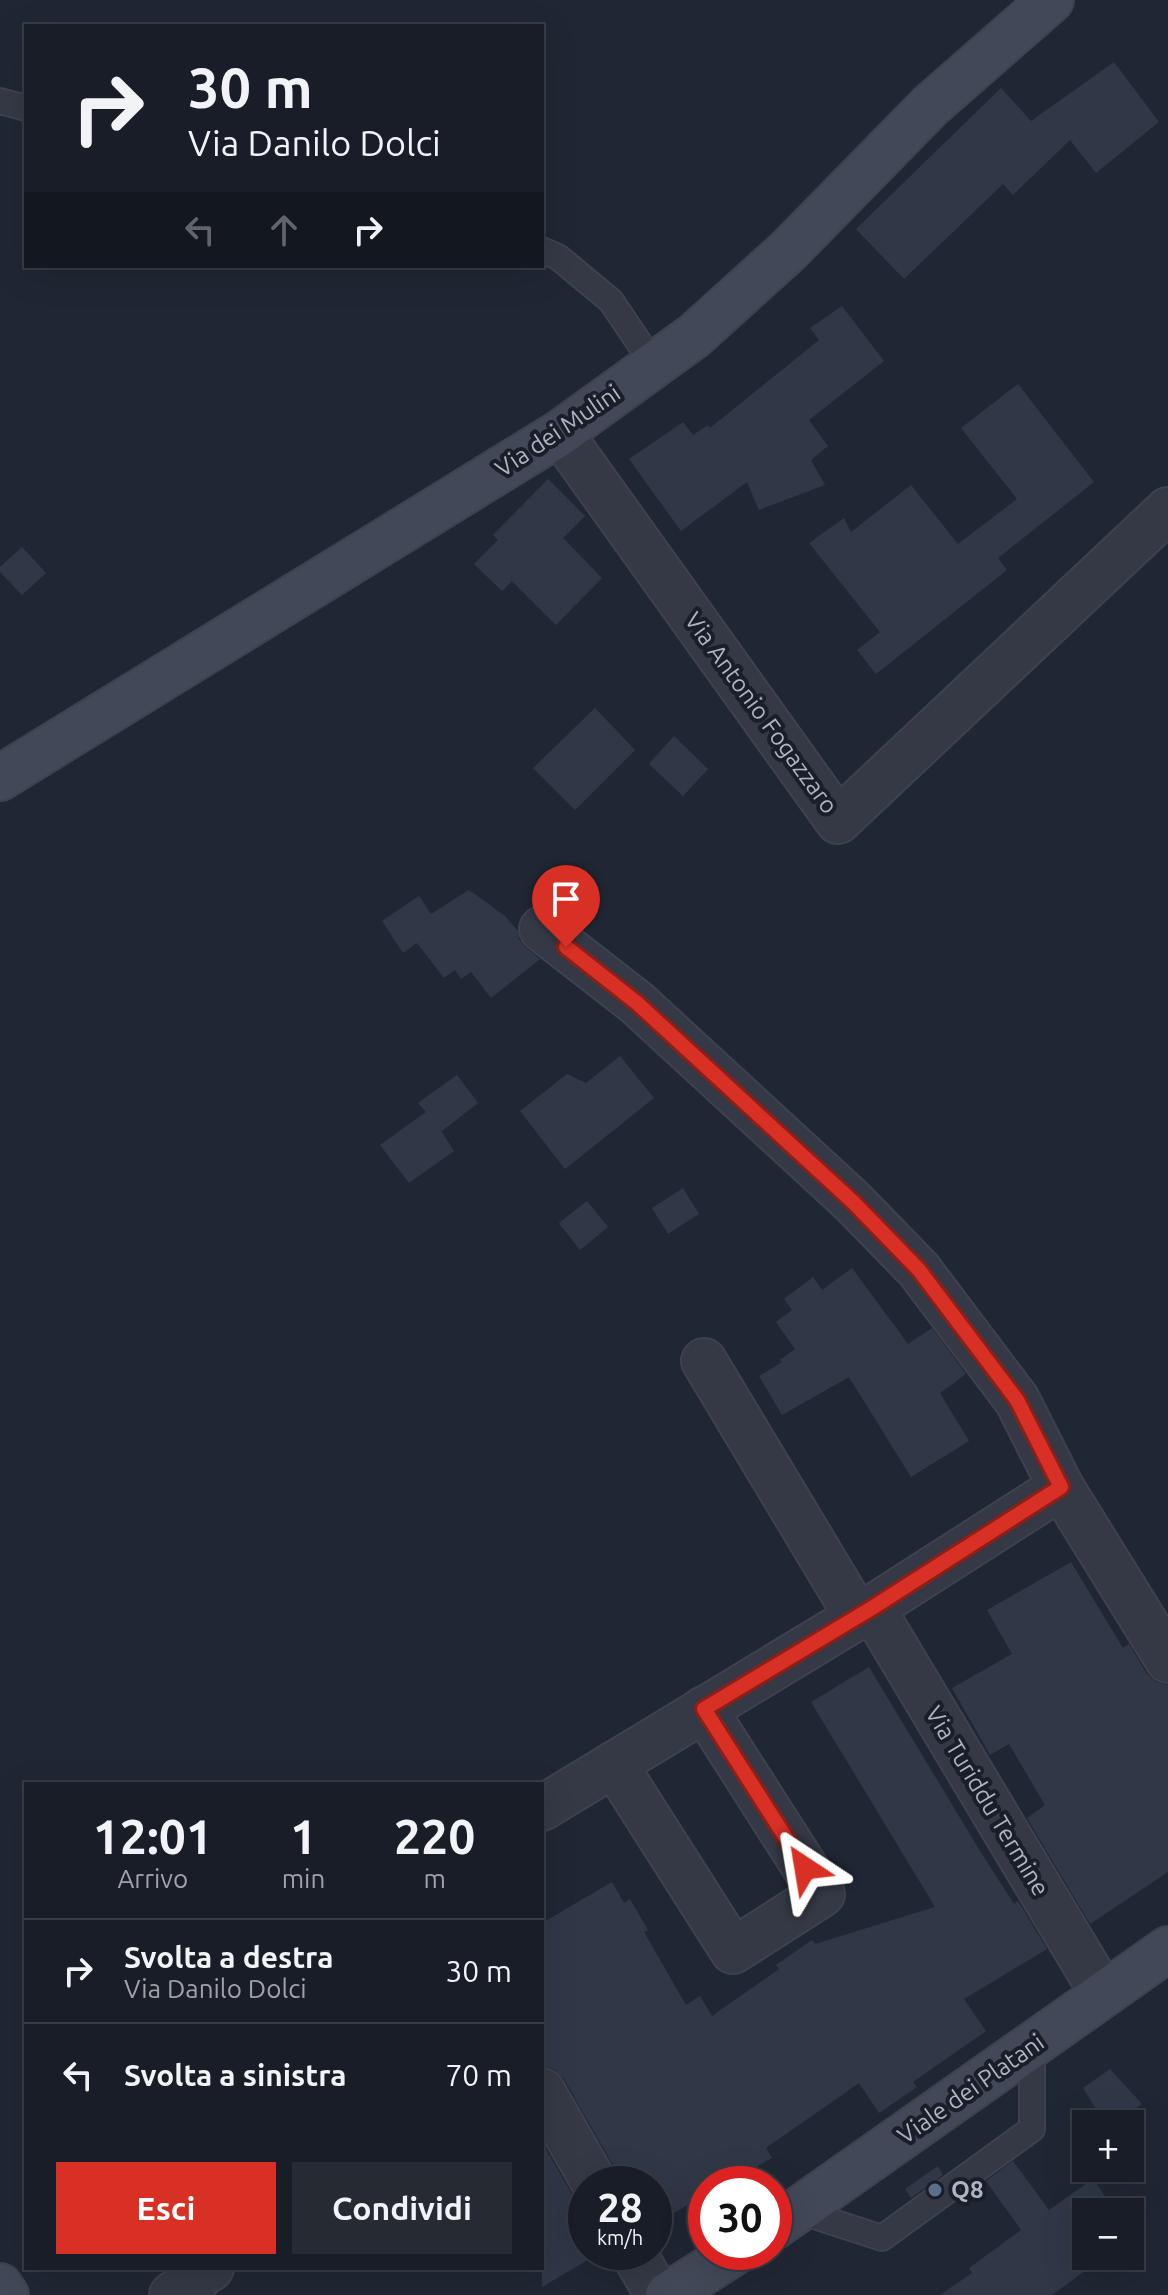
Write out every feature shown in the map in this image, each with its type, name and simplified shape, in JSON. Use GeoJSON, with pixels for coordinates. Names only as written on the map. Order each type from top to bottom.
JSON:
{"type":"FeatureCollection","features":[{"type":"Feature","properties":{"kind":"street","name":"Via dei Mulini"},"geometry":{"type":"LineString","coordinates":[[0,778],[560,433],[694,336],[788,251],[930,106],[1051,0]]}},
{"type":"Feature","properties":{"kind":"street","name":"Via Antonio Fogazzaro"},"geometry":{"type":"LineString","coordinates":[[560,433],[838,821],[1168,510]]}},
{"type":"Feature","properties":{"kind":"street"},"geometry":{"type":"LineString","coordinates":[[542,929],[637,1003],[853,1202],[919,1270],[1017,1400],[1061,1487],[1168,1660]]}},
{"type":"Feature","properties":{"kind":"street","name":"Via Turiddu Termine"},"geometry":{"type":"LineString","coordinates":[[704,1361],[1103,1994]]}},
{"type":"Feature","properties":{"kind":"street"},"geometry":{"type":"LineString","coordinates":[[544,1807],[864,1612],[1061,1487]]}},
{"type":"Feature","properties":{"kind":"street"},"geometry":{"type":"LineString","coordinates":[[614,1764],[733,1951],[822,1894],[704,1709]]}},
{"type":"Feature","properties":{"kind":"street","name":"Viale dei Platani"},"geometry":{"type":"LineString","coordinates":[[792,2215],[1168,1949]]}},
{"type":"Feature","properties":{"kind":"street"},"geometry":{"type":"LineString","coordinates":[[544,2095],[585,2166]]}},
{"type":"Feature","properties":{"kind":"street"},"geometry":{"type":"LineString","coordinates":[[172,2295],[208,2270]]}},
{"type":"Feature","properties":{"kind":"street"},"geometry":{"type":"LineString","coordinates":[[643,2270],[658,2295]]}},
{"type":"Feature","properties":{"kind":"street"},"geometry":{"type":"LineString","coordinates":[[668,2295],[707,2270]]}},
{"type":"Feature","properties":{"kind":"street"},"geometry":{"type":"LineString","coordinates":[[0,2286],[6,2295]]}},
{"type":"Feature","properties":{"kind":"lane"},"geometry":{"type":"LineString","coordinates":[[0,101],[24,107]]}},
{"type":"Feature","properties":{"kind":"lane"},"geometry":{"type":"LineString","coordinates":[[544,251],[558,257],[611,301],[654,365]]}},
{"type":"Feature","properties":{"kind":"lane"},"geometry":{"type":"LineString","coordinates":[[792,2220],[882,2238],[1032,2129],[1032,2046]]}},
{"type":"Feature","properties":{"kind":"building"},"geometry":{"type":"Polygon","coordinates":[[[1114,62],[1159,122],[1096,173],[1070,140],[1013,195],[1003,184],[904,279],[856,229],[1001,88],[1031,121],[1114,62]]]}},
{"type":"Feature","properties":{"kind":"building"},"geometry":{"type":"Polygon","coordinates":[[[842,306],[884,361],[809,420],[828,446],[811,460],[825,485],[759,510],[747,482],[681,531],[629,459],[683,422],[693,435],[708,425],[710,428],[819,340],[810,328],[842,306]]]}},
{"type":"Feature","properties":{"kind":"building"},"geometry":{"type":"Polygon","coordinates":[[[1018,384],[1094,482],[998,558],[1007,570],[876,674],[857,650],[880,632],[809,543],[844,518],[851,532],[911,485],[958,544],[1017,499],[961,428],[1018,384]]]}},
{"type":"Feature","properties":{"kind":"building"},"geometry":{"type":"Polygon","coordinates":[[[548,479],[585,516],[563,538],[602,578],[556,625],[512,581],[502,591],[474,564],[498,540],[493,535],[548,479]]]}},
{"type":"Feature","properties":{"kind":"building"},"geometry":{"type":"Polygon","coordinates":[[[22,547],[46,573],[22,595],[0,572],[0,567],[22,547]]]}},
{"type":"Feature","properties":{"kind":"building"},"geometry":{"type":"Polygon","coordinates":[[[595,708],[635,750],[575,810],[533,768],[595,708]]]}},
{"type":"Feature","properties":{"kind":"building"},"geometry":{"type":"Polygon","coordinates":[[[674,736],[708,769],[683,796],[649,764],[674,736]]]}},
{"type":"Feature","properties":{"kind":"building"},"geometry":{"type":"Polygon","coordinates":[[[469,890],[505,916],[518,931],[519,939],[526,948],[540,959],[491,998],[471,972],[461,979],[455,970],[444,978],[417,943],[403,953],[382,921],[419,896],[431,914],[469,890]]]}},
{"type":"Feature","properties":{"kind":"building"},"geometry":{"type":"Polygon","coordinates":[[[620,1056],[654,1098],[565,1169],[520,1111],[567,1074],[586,1083],[620,1056]]]}},
{"type":"Feature","properties":{"kind":"building"},"geometry":{"type":"Polygon","coordinates":[[[457,1075],[478,1103],[442,1131],[440,1129],[454,1151],[409,1183],[380,1145],[426,1112],[418,1103],[457,1075]]]}},
{"type":"Feature","properties":{"kind":"building"},"geometry":{"type":"Polygon","coordinates":[[[683,1188],[699,1214],[668,1234],[652,1208],[683,1188]]]}},
{"type":"Feature","properties":{"kind":"building"},"geometry":{"type":"Polygon","coordinates":[[[587,1201],[608,1227],[580,1250],[559,1223],[587,1201]]]}},
{"type":"Feature","properties":{"kind":"building"},"geometry":{"type":"Polygon","coordinates":[[[852,1268],[908,1344],[932,1328],[966,1374],[940,1393],[969,1441],[911,1477],[849,1377],[782,1415],[759,1376],[782,1362],[780,1360],[795,1349],[776,1322],[792,1310],[784,1299],[813,1277],[822,1290],[852,1268]]]}},
{"type":"Feature","properties":{"kind":"building"},"geometry":{"type":"Polygon","coordinates":[[[1071,1562],[1123,1648],[1129,1644],[1147,1674],[1156,1682],[1168,1685],[1168,1872],[1090,1924],[1027,1818],[1045,1805],[1009,1744],[990,1755],[952,1688],[1012,1654],[987,1610],[1071,1562]]]}},
{"type":"Feature","properties":{"kind":"building"},"geometry":{"type":"Polygon","coordinates":[[[869,1667],[980,1851],[1014,1904],[1018,1901],[1047,1949],[964,1999],[986,2031],[913,2082],[917,2087],[879,2113],[859,2083],[766,2148],[772,2158],[758,2166],[688,2166],[688,2205],[672,2214],[672,2166],[614,2166],[564,2079],[554,2069],[544,2066],[544,1922],[612,1882],[624,1903],[630,1899],[648,1930],[644,1932],[686,2005],[700,1996],[712,2016],[779,1969],[776,1965],[812,1940],[815,1944],[935,1907],[811,1702],[869,1667]]]}},
{"type":"Feature","properties":{"kind":"building"},"geometry":{"type":"Polygon","coordinates":[[[1110,2069],[1142,2104],[1133,2110],[1096,2110],[1083,2088],[1110,2069]]]}},
{"type":"Feature","properties":{"kind":"building"},"geometry":{"type":"Polygon","coordinates":[[[544,2145],[568,2187],[568,2270],[571,2270],[542,2287],[544,2145]]]}},
{"type":"Feature","properties":{"kind":"building"},"geometry":{"type":"Polygon","coordinates":[[[1013,2161],[1049,2210],[1089,2182],[1095,2182],[1106,2198],[1072,2198],[1072,2270],[1086,2270],[1052,2295],[940,2295],[972,2273],[969,2268],[1021,2230],[986,2181],[1013,2161]]]}},
{"type":"Feature","properties":{"kind":"building"},"geometry":{"type":"Polygon","coordinates":[[[938,2166],[943,2175],[911,2198],[905,2189],[938,2166]]]}},
{"type":"Feature","properties":{"kind":"place","name":"Q8"},"geometry":{"type":"Point","coordinates":[935,2190]}},
{"type":"Feature","properties":{"kind":"route"},"geometry":{"type":"LineString","coordinates":[[566,947],[637,1003],[853,1202],[919,1270],[1017,1400],[1061,1487],[872,1608],[704,1709],[805,1868]]}}]}
